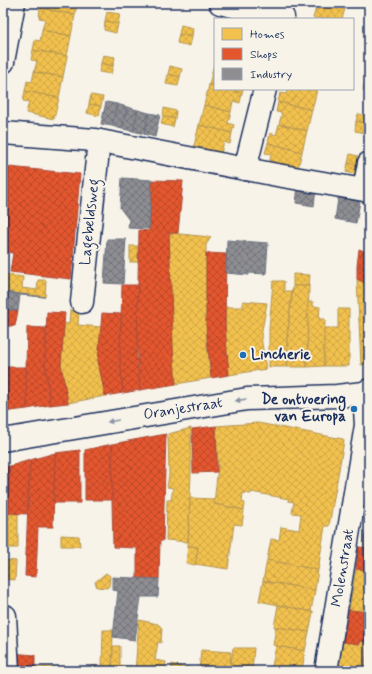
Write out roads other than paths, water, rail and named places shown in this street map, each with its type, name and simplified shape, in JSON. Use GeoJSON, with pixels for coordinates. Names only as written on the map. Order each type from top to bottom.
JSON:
{"type":"FeatureCollection","features":[{"type":"Feature","properties":{"kind":"street"},"geometry":{"type":"LineString","coordinates":[[3,62],[14,3]]}},
{"type":"Feature","properties":{"kind":"street"},"geometry":{"type":"LineString","coordinates":[[220,3],[273,13]]}},
{"type":"Feature","properties":{"kind":"street"},"geometry":{"type":"LineString","coordinates":[[245,169],[265,90]]}},
{"type":"Feature","properties":{"kind":"street"},"geometry":{"type":"LineString","coordinates":[[3,133],[99,141],[364,190],[369,164]]}},
{"type":"Feature","properties":{"kind":"street","name":"Lagebeldsweg"},"geometry":{"type":"LineString","coordinates":[[82,302],[99,141]]}},
{"type":"Feature","properties":{"kind":"street","name":"Oranjestraat"},"geometry":{"type":"LineString","coordinates":[[3,440],[247,399],[337,396],[366,392]]}},
{"type":"Feature","properties":{"kind":"street","name":"Molenstraat"},"geometry":{"type":"LineString","coordinates":[[326,671],[366,425],[366,392]]}},
{"type":"Feature","properties":{"kind":"street"},"geometry":{"type":"LineString","coordinates":[[5,616],[8,671]]}},
{"type":"Feature","properties":{"kind":"place","name":"Lincherie"},"geometry":{"type":"Point","coordinates":[243,355]}},
{"type":"Feature","properties":{"kind":"place","name":"De ontvoering van Europa"},"geometry":{"type":"Point","coordinates":[354,409]}}]}
